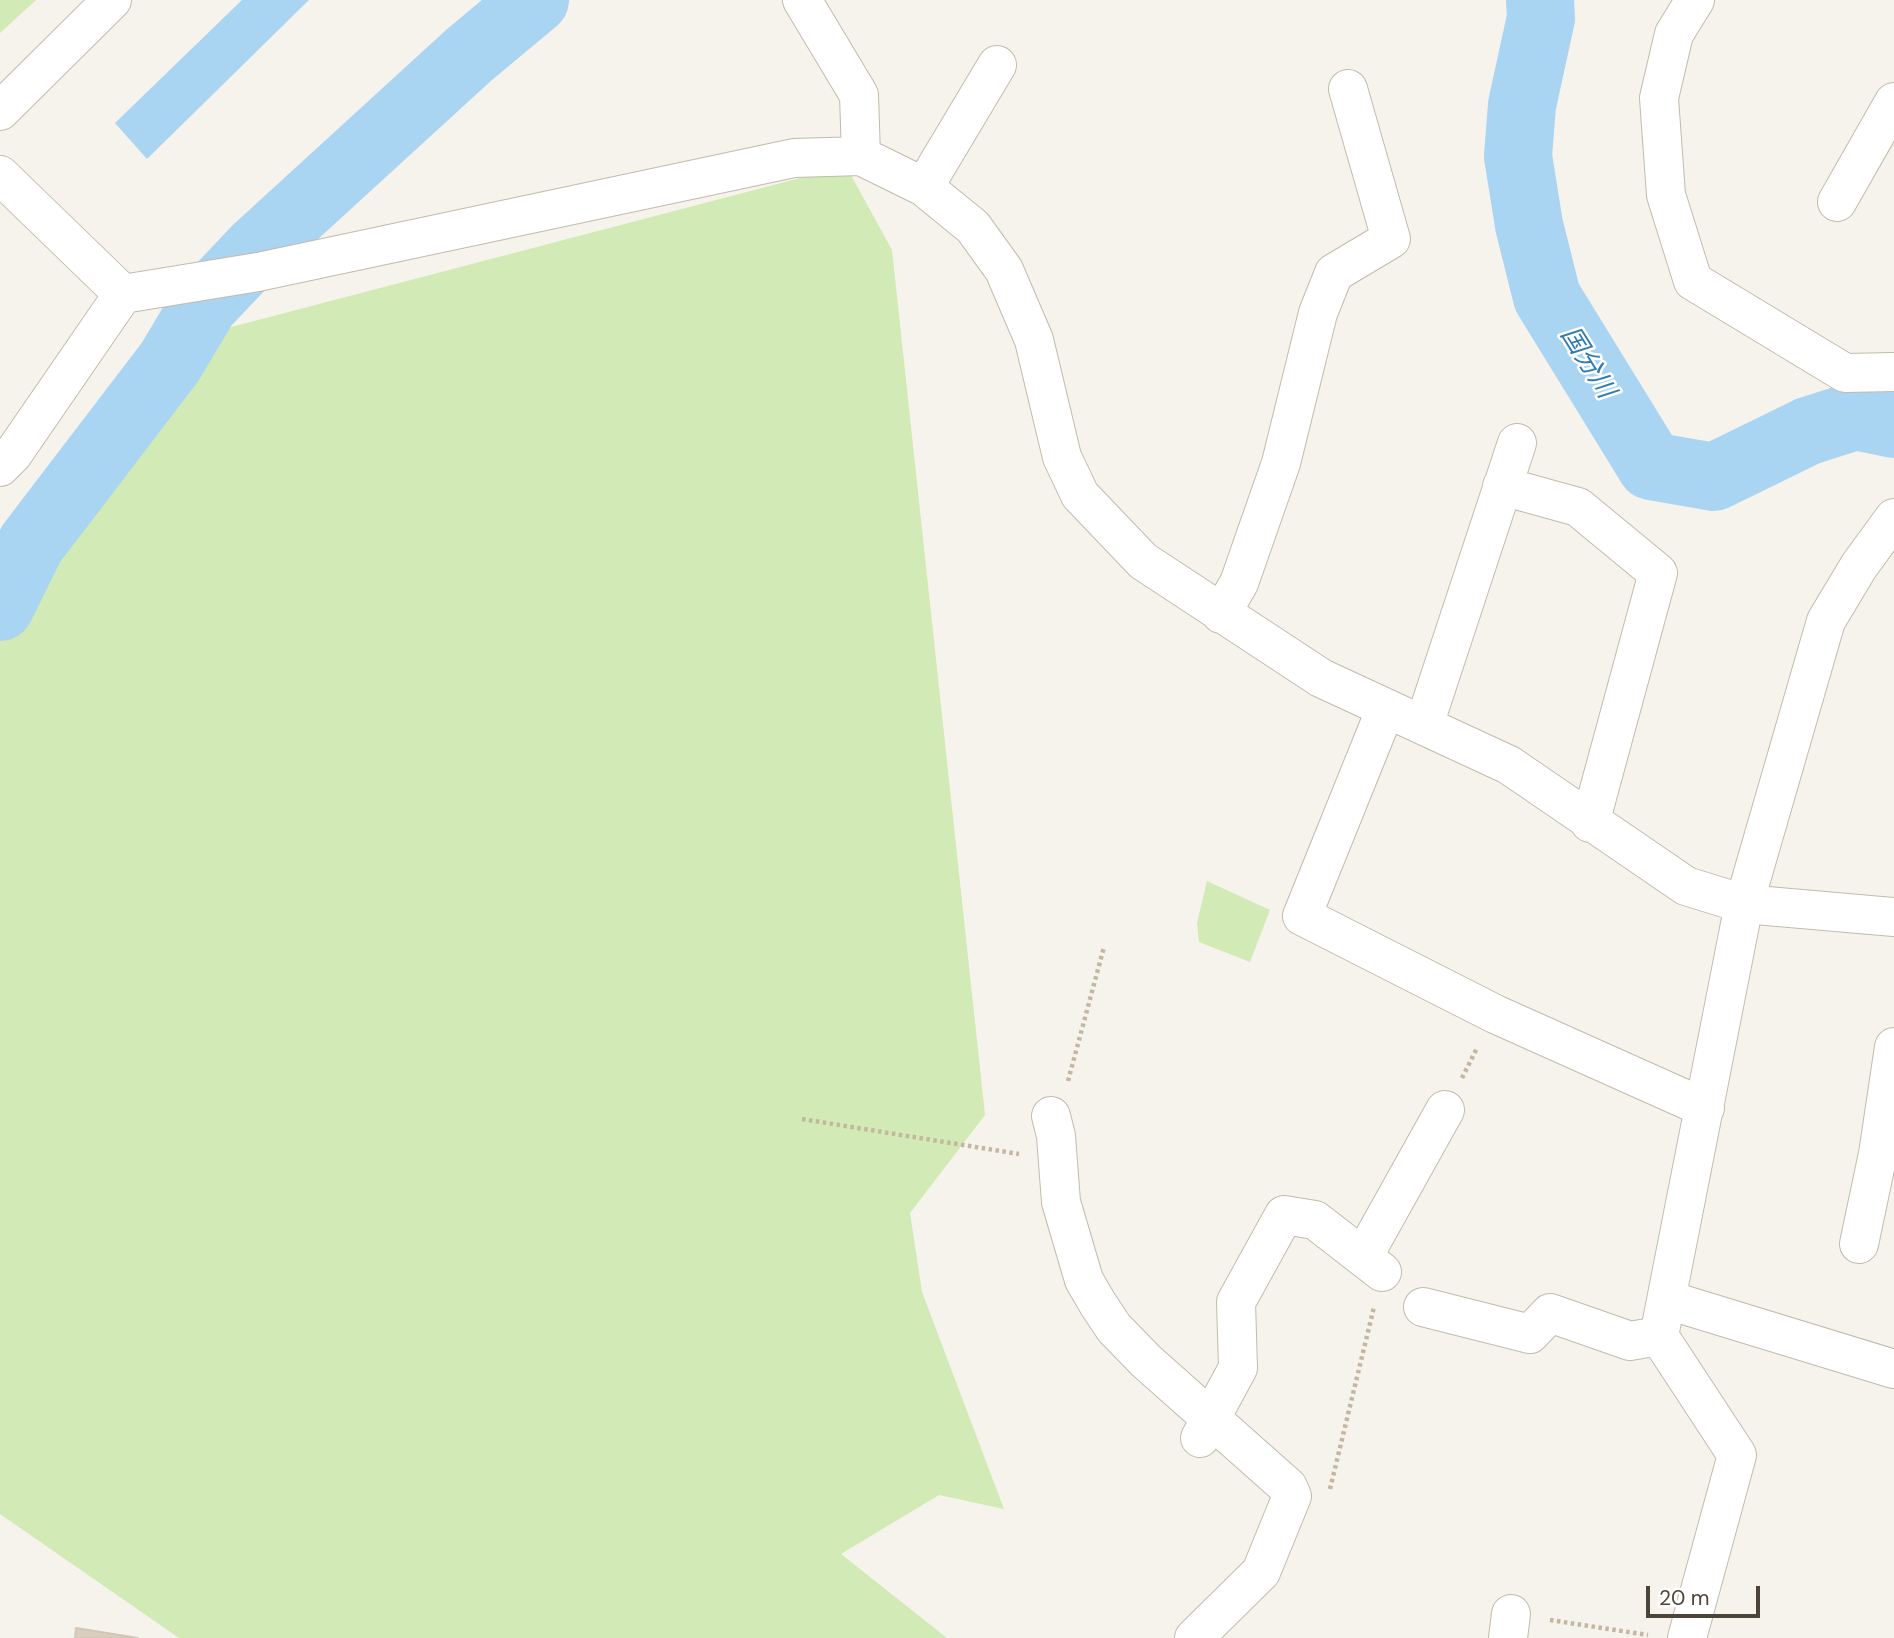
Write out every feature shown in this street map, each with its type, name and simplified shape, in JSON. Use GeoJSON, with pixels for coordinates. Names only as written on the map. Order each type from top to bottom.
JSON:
{"type":"FeatureCollection","features":[{"type":"Feature","properties":{"kind":"street"},"geometry":{"type":"LineString","coordinates":[[0,111],[111,0]]}},
{"type":"Feature","properties":{"kind":"street"},"geometry":{"type":"LineString","coordinates":[[802,0],[859,95],[862,156]]}},
{"type":"Feature","properties":{"kind":"street"},"geometry":{"type":"LineString","coordinates":[[1695,0],[1674,34],[1659,98],[1667,195],[1692,281],[1845,373],[1894,372]]}},
{"type":"Feature","properties":{"kind":"street"},"geometry":{"type":"LineString","coordinates":[[924,187],[997,65]]}},
{"type":"Feature","properties":{"kind":"street"},"geometry":{"type":"LineString","coordinates":[[1221,614],[1239,583],[1281,463],[1318,313],[1335,273],[1391,239],[1348,89]]}},
{"type":"Feature","properties":{"kind":"street"},"geometry":{"type":"LineString","coordinates":[[1837,202],[1894,103]]}},
{"type":"Feature","properties":{"kind":"street"},"geometry":{"type":"LineString","coordinates":[[0,467],[13,454],[123,294],[258,272],[794,158],[862,156],[924,187],[973,227],[1004,270],[1034,340],[1062,457],[1080,495],[1143,561],[1321,678],[1508,765],[1686,886],[1744,904],[1894,917]]}},
{"type":"Feature","properties":{"kind":"street"},"geometry":{"type":"LineString","coordinates":[[0,175],[123,294]]}},
{"type":"Feature","properties":{"kind":"street"},"geometry":{"type":"LineString","coordinates":[[1424,725],[1517,443]]}},
{"type":"Feature","properties":{"kind":"street"},"geometry":{"type":"LineString","coordinates":[[1502,486],[1578,507],[1658,573],[1590,823]]}},
{"type":"Feature","properties":{"kind":"street"},"geometry":{"type":"LineString","coordinates":[[1670,1637],[1737,1455],[1663,1318],[1744,904],[1826,621],[1859,566],[1894,518]]}},
{"type":"Feature","properties":{"kind":"street"},"geometry":{"type":"LineString","coordinates":[[1386,708],[1302,916],[1495,1014],[1705,1108]]}},
{"type":"Feature","properties":{"kind":"street"},"geometry":{"type":"LineString","coordinates":[[1859,1244],[1886,1155],[1894,1047]]}},
{"type":"Feature","properties":{"kind":"street"},"geometry":{"type":"LineString","coordinates":[[1205,1429],[1238,1368],[1236,1302],[1284,1215],[1315,1220],[1373,1264],[1445,1110]]}},
{"type":"Feature","properties":{"kind":"street"},"geometry":{"type":"LineString","coordinates":[[1051,1116],[1061,1202],[1084,1280],[1098,1304],[1114,1328],[1205,1429],[1288,1487],[1292,1496],[1261,1572],[1194,1638]]}},
{"type":"Feature","properties":{"kind":"street"},"geometry":{"type":"LineString","coordinates":[[1423,1307],[1530,1334],[1550,1313],[1630,1341],[1663,1318],[1894,1369]]}},
{"type":"Feature","properties":{"kind":"path"},"geometry":{"type":"LineString","coordinates":[[1051,1116],[1062,1103],[1104,947]]}},
{"type":"Feature","properties":{"kind":"path"},"geometry":{"type":"LineString","coordinates":[[1445,1110],[1495,1014]]}},
{"type":"Feature","properties":{"kind":"path"},"geometry":{"type":"LineString","coordinates":[[802,1119],[1058,1161]]}},
{"type":"Feature","properties":{"kind":"path"},"geometry":{"type":"LineString","coordinates":[[1329,1493],[1373,1264]]}},
{"type":"Feature","properties":{"kind":"path"},"geometry":{"type":"LineString","coordinates":[[1510,1626],[1670,1637]]}},
{"type":"Feature","properties":{"kind":"green space"},"geometry":{"type":"Polygon","coordinates":[[[0,0],[36,0],[0,33],[0,0]]]}},
{"type":"Feature","properties":{"kind":"green space"},"geometry":{"type":"Polygon","coordinates":[[[846,166],[892,250],[985,1115],[910,1213],[922,1292],[1004,1509],[939,1495],[841,1554],[947,1638],[179,1638],[0,1514],[0,594],[193,337],[846,166]]]}},
{"type":"Feature","properties":{"kind":"green space"},"geometry":{"type":"Polygon","coordinates":[[[1207,881],[1270,910],[1250,962],[1199,942],[1197,923],[1207,881]]]}},
{"type":"Feature","properties":{"kind":"water"},"geometry":{"type":"Polygon","coordinates":[[[242,0],[309,0],[147,159],[115,123],[242,0]]]}},
{"type":"Feature","properties":{"kind":"building"},"geometry":{"type":"Polygon","coordinates":[[[76,1628],[138,1638],[75,1638],[76,1628]]]}},
{"type":"Feature","properties":{"kind":"waterway"},"geometry":{"type":"LineString","coordinates":[[0,607],[31,544],[170,362],[204,305],[258,248],[469,55],[535,0]]}},
{"type":"Feature","properties":{"kind":"waterway","name":"国分川"},"geometry":{"type":"LineString","coordinates":[[1540,0],[1541,18],[1522,105],[1518,156],[1529,225],[1547,297],[1651,466],[1714,477],[1808,431],[1855,416],[1894,424]]}}]}
